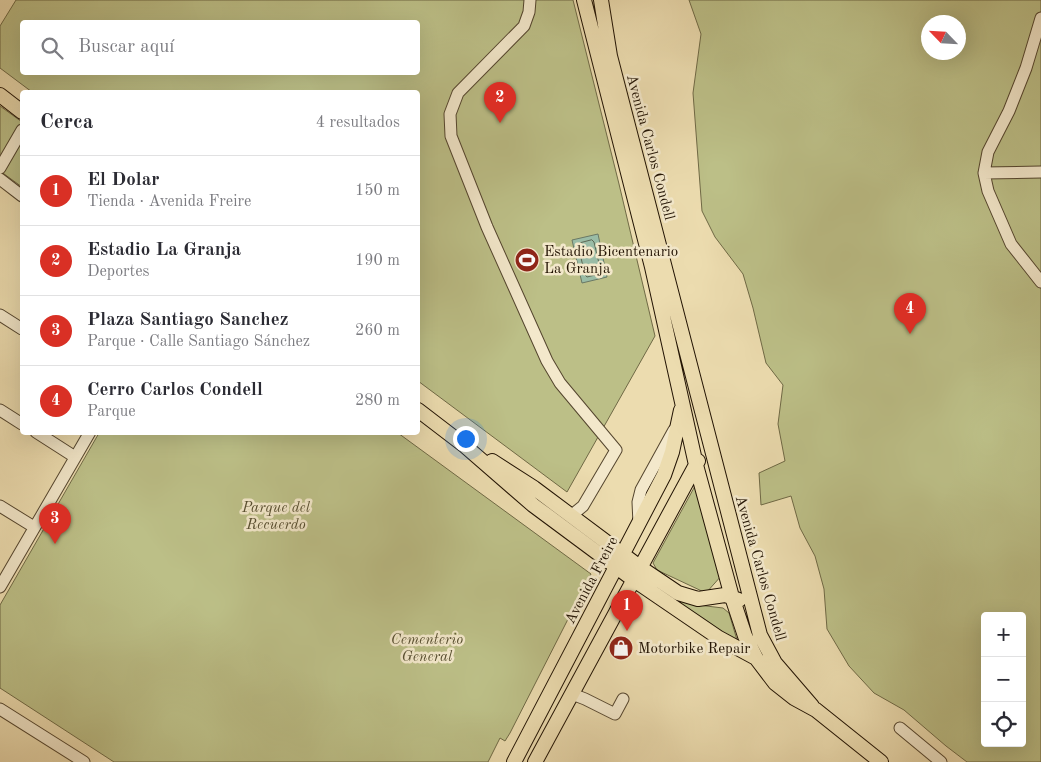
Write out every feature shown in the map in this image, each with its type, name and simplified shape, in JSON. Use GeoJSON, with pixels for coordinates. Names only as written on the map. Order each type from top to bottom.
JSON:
{"type":"FeatureCollection","features":[{"type":"Feature","properties":{"kind":"main road","name":"Avenida Carlos Condell"},"geometry":{"type":"LineString","coordinates":[[584,0],[652,267],[696,465],[732,597],[745,636],[768,676],[800,702],[816,710]]}},
{"type":"Feature","properties":{"kind":"main road","name":"Avenida Carlos Condell"},"geometry":{"type":"LineString","coordinates":[[601,0],[610,56],[760,635],[770,655],[782,672],[816,710]]}},
{"type":"Feature","properties":{"kind":"main road"},"geometry":{"type":"LineString","coordinates":[[0,95],[20,110]]}},
{"type":"Feature","properties":{"kind":"main road","name":"Avenida Freire"},"geometry":{"type":"LineString","coordinates":[[514,762],[639,524],[669,462],[682,407]]}},
{"type":"Feature","properties":{"kind":"main road"},"geometry":{"type":"LineString","coordinates":[[420,412],[466,446],[533,505],[616,567],[638,574],[686,596],[698,599],[725,595],[732,597],[744,603],[755,614]]}},
{"type":"Feature","properties":{"kind":"main road"},"geometry":{"type":"LineString","coordinates":[[536,762],[696,465],[708,434]]}},
{"type":"Feature","properties":{"kind":"main road"},"geometry":{"type":"LineString","coordinates":[[466,446],[517,476],[572,515],[623,554],[638,574],[719,638],[756,658]]}},
{"type":"Feature","properties":{"kind":"main road"},"geometry":{"type":"LineString","coordinates":[[816,710],[881,762]]}},
{"type":"Feature","properties":{"kind":"street"},"geometry":{"type":"LineString","coordinates":[[530,0],[529,12],[524,26],[458,93],[450,114],[450,128],[451,136],[487,227],[547,360],[560,383],[616,450],[583,506],[572,515]]}},
{"type":"Feature","properties":{"kind":"street"},"geometry":{"type":"LineString","coordinates":[[1041,18],[1026,68],[988,152],[984,173],[988,191],[1011,244],[1041,282]]}},
{"type":"Feature","properties":{"kind":"street"},"geometry":{"type":"LineString","coordinates":[[0,168],[20,133]]}},
{"type":"Feature","properties":{"kind":"street"},"geometry":{"type":"LineString","coordinates":[[984,173],[1041,172]]}},
{"type":"Feature","properties":{"kind":"street"},"geometry":{"type":"LineString","coordinates":[[0,179],[20,194]]}},
{"type":"Feature","properties":{"kind":"street"},"geometry":{"type":"LineString","coordinates":[[0,315],[20,328]]}},
{"type":"Feature","properties":{"kind":"street"},"geometry":{"type":"LineString","coordinates":[[0,410],[20,423]]}},
{"type":"Feature","properties":{"kind":"street"},"geometry":{"type":"LineString","coordinates":[[41,435],[76,457]]}},
{"type":"Feature","properties":{"kind":"street"},"geometry":{"type":"LineString","coordinates":[[0,586],[88,435]]}},
{"type":"Feature","properties":{"kind":"street"},"geometry":{"type":"LineString","coordinates":[[0,506],[34,527]]}},
{"type":"Feature","properties":{"kind":"street"},"geometry":{"type":"LineString","coordinates":[[572,694],[615,714],[623,699]]}},
{"type":"Feature","properties":{"kind":"street"},"geometry":{"type":"LineString","coordinates":[[0,709],[84,762]]}},
{"type":"Feature","properties":{"kind":"street"},"geometry":{"type":"LineString","coordinates":[[900,728],[941,762]]}},
{"type":"Feature","properties":{"kind":"green space","name":"Estadio Bicentenario La Granja"},"geometry":{"type":"Polygon","coordinates":[[[16,0],[573,0],[655,336],[567,492],[420,382],[420,90],[29,90],[0,68],[0,26],[16,0]]]}},
{"type":"Feature","properties":{"kind":"green space"},"geometry":{"type":"Polygon","coordinates":[[[689,0],[1041,0],[1041,762],[967,762],[904,710],[874,693],[849,666],[827,629],[824,589],[815,556],[800,528],[791,496],[761,505],[759,473],[785,461],[778,424],[783,385],[766,363],[743,274],[715,237],[702,211],[693,93],[701,34],[689,0]]]}},
{"type":"Feature","properties":{"kind":"green space"},"geometry":{"type":"Polygon","coordinates":[[[0,106],[20,121],[20,186],[0,171],[0,106]]]}},
{"type":"Feature","properties":{"kind":"green space","name":"Cementerio General"},"geometry":{"type":"Polygon","coordinates":[[[98,435],[401,435],[591,574],[510,733],[505,741],[500,738],[488,762],[114,762],[0,688],[0,605],[98,435]]]}},
{"type":"Feature","properties":{"kind":"green space"},"geometry":{"type":"Polygon","coordinates":[[[695,486],[722,575],[706,593],[657,570],[653,563],[695,486]]]}},
{"type":"Feature","properties":{"kind":"green space"},"geometry":{"type":"Polygon","coordinates":[[[666,594],[698,605],[723,608],[729,613],[737,640],[726,636],[666,594]]]}},
{"type":"Feature","properties":{"kind":"water"},"geometry":{"type":"Polygon","coordinates":[[[598,234],[607,277],[582,283],[572,240],[598,234]]]}},
{"type":"Feature","properties":{"kind":"place","name":"Estadio La Granja"},"geometry":{"type":"Point","coordinates":[500,123]}},
{"type":"Feature","properties":{"kind":"place","name":"Estadio Bicentenario La Granja"},"geometry":{"type":"Point","coordinates":[527,260]}},
{"type":"Feature","properties":{"kind":"place","name":"Cerro Carlos Condell"},"geometry":{"type":"Point","coordinates":[910,334]}},
{"type":"Feature","properties":{"kind":"place","name":"Plaza Santiago Sanchez"},"geometry":{"type":"Point","coordinates":[55,544]}},
{"type":"Feature","properties":{"kind":"place","name":"El Dolar"},"geometry":{"type":"Point","coordinates":[627,631]}},
{"type":"Feature","properties":{"kind":"place","name":"Motorbike Repair"},"geometry":{"type":"Point","coordinates":[621,648]}},
{"type":"Feature","properties":{"kind":"park label","name":"Parque del Recuerdo"},"geometry":{"type":"Point","coordinates":[276,516]}}]}
